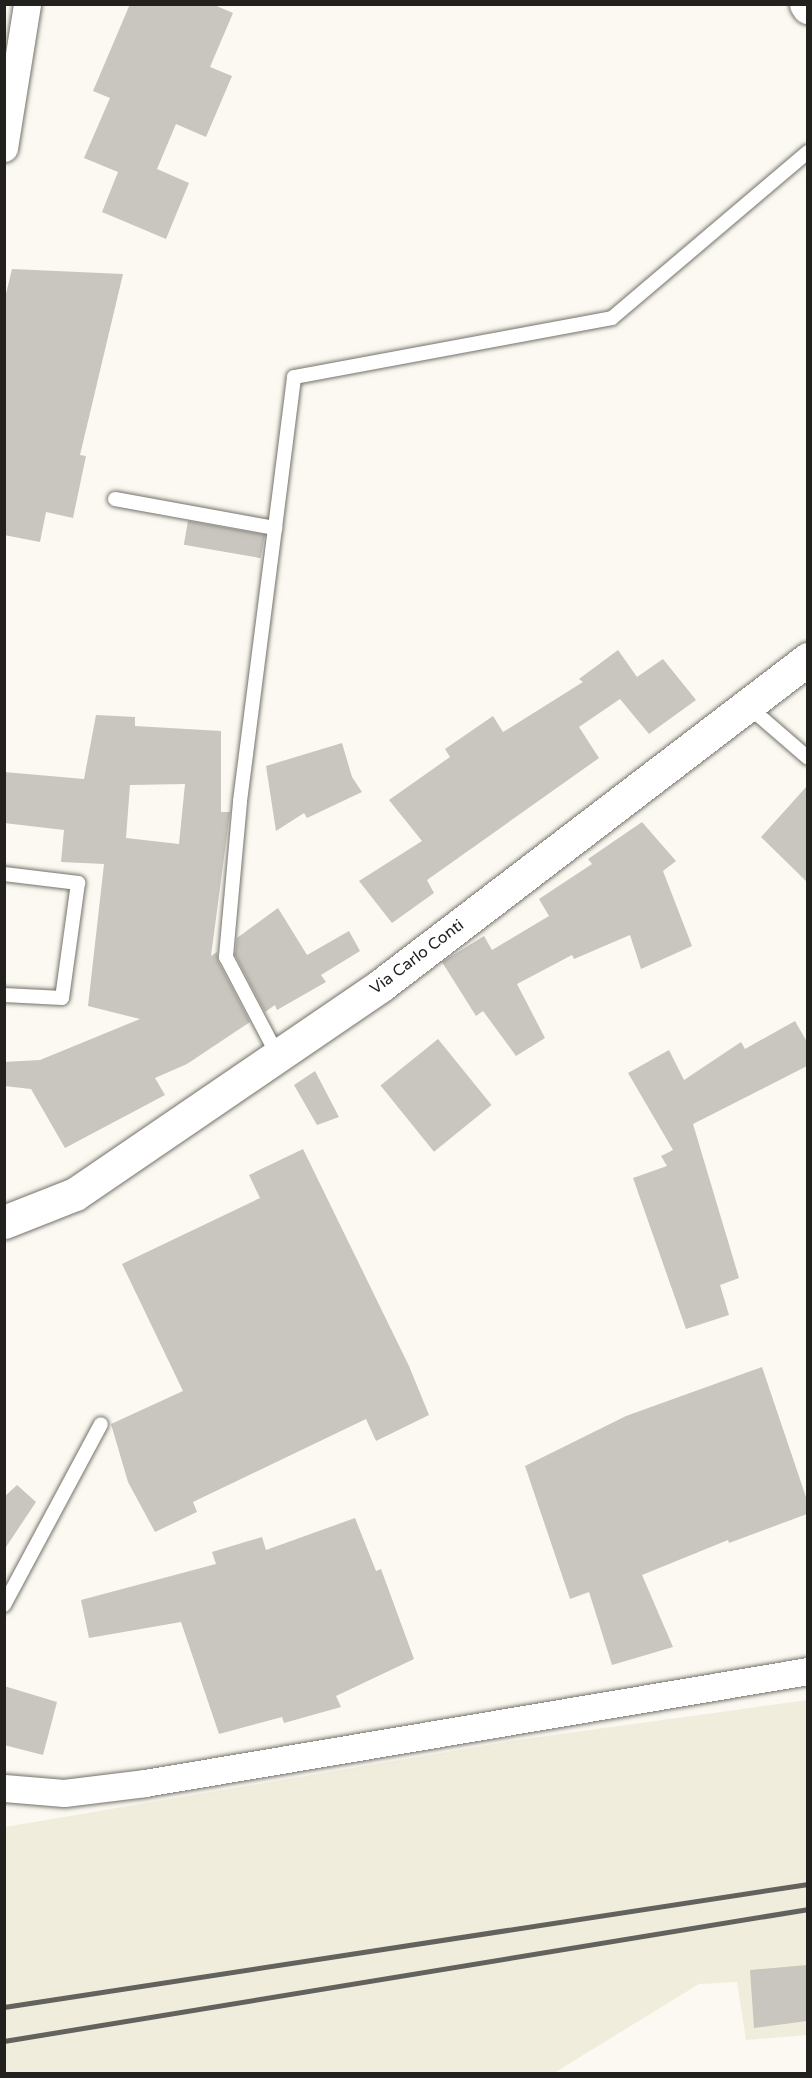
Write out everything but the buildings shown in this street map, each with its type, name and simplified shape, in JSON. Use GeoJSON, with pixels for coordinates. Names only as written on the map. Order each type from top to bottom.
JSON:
{"type":"FeatureCollection","features":[{"type":"Feature","properties":{"kind":"street"},"geometry":{"type":"LineString","coordinates":[[4,148],[27,4]]}},
{"type":"Feature","properties":{"kind":"street","name":"Via Carlo Conti"},"geometry":{"type":"LineString","coordinates":[[4,1222],[75,1194],[380,986],[807,659]]}},
{"type":"Feature","properties":{"kind":"street"},"geometry":{"type":"LineString","coordinates":[[4,1788],[64,1793],[145,1783],[807,1671]]}},
{"type":"Feature","properties":{"kind":"lane"},"geometry":{"type":"LineString","coordinates":[[278,1056],[226,957],[240,802],[294,377],[612,318],[807,152]]}},
{"type":"Feature","properties":{"kind":"lane"},"geometry":{"type":"LineString","coordinates":[[115,499],[275,528]]}},
{"type":"Feature","properties":{"kind":"lane"},"geometry":{"type":"LineString","coordinates":[[748,706],[807,758]]}},
{"type":"Feature","properties":{"kind":"lane"},"geometry":{"type":"LineString","coordinates":[[4,874],[78,883],[62,998],[4,995]]}},
{"type":"Feature","properties":{"kind":"lane"},"geometry":{"type":"LineString","coordinates":[[4,1605],[101,1424]]}},
{"type":"Feature","properties":{"kind":"shaded area"},"geometry":{"type":"Polygon","coordinates":[[[807,1700],[807,2035],[746,2040],[737,1982],[699,1984],[554,2073],[5,2074],[5,1827],[517,1740],[807,1700]]]}},
{"type":"Feature","properties":{"kind":"railway"},"geometry":{"type":"LineString","coordinates":[[4,2007],[808,1884]]}},
{"type":"Feature","properties":{"kind":"railway"},"geometry":{"type":"LineString","coordinates":[[4,2041],[808,1909]]}}]}
